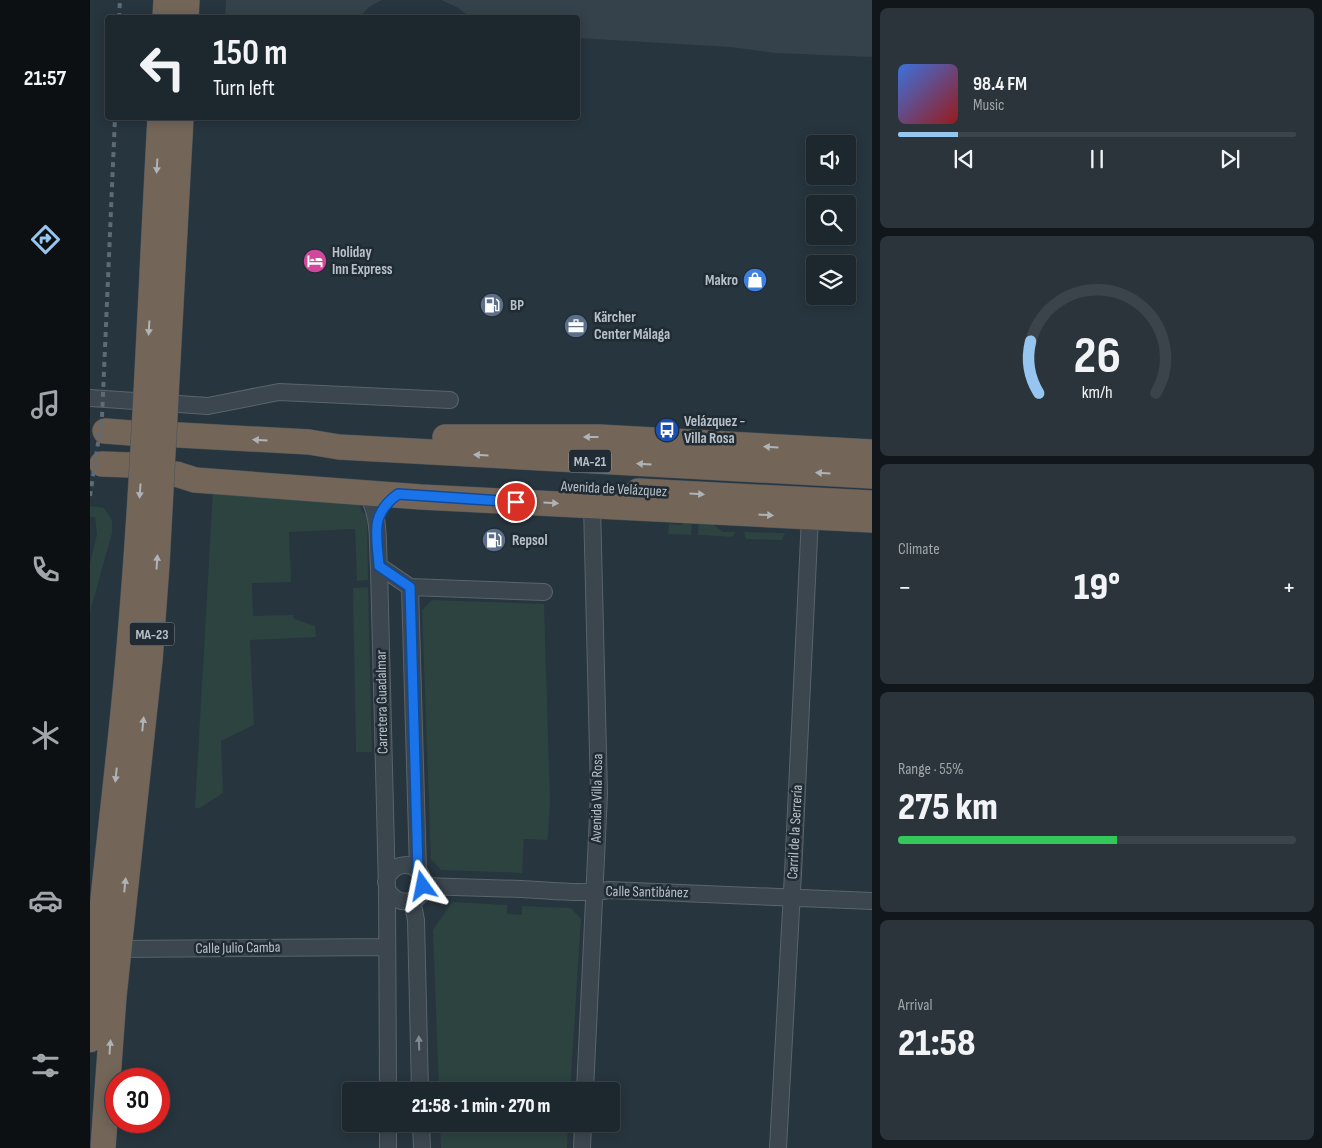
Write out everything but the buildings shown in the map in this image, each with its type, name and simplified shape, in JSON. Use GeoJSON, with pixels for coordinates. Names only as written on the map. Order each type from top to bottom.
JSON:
{"type":"FeatureCollection","features":[{"type":"Feature","properties":{"kind":"highway"},"geometry":{"type":"LineString","coordinates":[[171,13],[187,0]]}},
{"type":"Feature","properties":{"kind":"highway","name":"MA-23"},"geometry":{"type":"LineString","coordinates":[[90,1040],[103,891],[128,662],[136,562],[160,120]]}},
{"type":"Feature","properties":{"kind":"highway","name":"MA-23"},"geometry":{"type":"LineString","coordinates":[[104,1148],[114,996],[150,660],[181,120]]}},
{"type":"Feature","properties":{"kind":"highway"},"geometry":{"type":"LineString","coordinates":[[97,431],[131,433]]}},
{"type":"Feature","properties":{"kind":"highway","name":"Avenida de Velázquez"},"geometry":{"type":"LineString","coordinates":[[179,435],[309,442],[338,447],[872,476]]}},
{"type":"Feature","properties":{"kind":"highway"},"geometry":{"type":"LineString","coordinates":[[309,442],[336,435],[599,437],[872,452]]}},
{"type":"Feature","properties":{"kind":"highway"},"geometry":{"type":"LineString","coordinates":[[94,463],[130,465]]}},
{"type":"Feature","properties":{"kind":"highway","name":"Avenida de Velázquez"},"geometry":{"type":"LineString","coordinates":[[364,492],[196,480],[176,470],[872,502]]}},
{"type":"Feature","properties":{"kind":"highway"},"geometry":{"type":"LineString","coordinates":[[364,492],[872,520]]}},
{"type":"Feature","properties":{"kind":"street"},"geometry":{"type":"LineString","coordinates":[[90,398],[208,406],[279,392],[450,400]]}},
{"type":"Feature","properties":{"kind":"street","name":"Carretera Guadalmar"},"geometry":{"type":"LineString","coordinates":[[364,492],[371,500],[376,521],[379,566],[388,1082]]}},
{"type":"Feature","properties":{"kind":"street"},"geometry":{"type":"LineString","coordinates":[[376,521],[390,499],[398,494]]}},
{"type":"Feature","properties":{"kind":"street","name":"Avenida Villa Rosa"},"geometry":{"type":"LineString","coordinates":[[585,1082],[599,794],[592,506]]}},
{"type":"Feature","properties":{"kind":"street","name":"Carril de la Serrería"},"geometry":{"type":"LineString","coordinates":[[778,1148],[810,517]]}},
{"type":"Feature","properties":{"kind":"street"},"geometry":{"type":"LineString","coordinates":[[379,566],[410,587],[544,592]]}},
{"type":"Feature","properties":{"kind":"street"},"geometry":{"type":"LineString","coordinates":[[410,587],[421,879],[417,897],[412,900],[402,902],[392,898],[386,886],[390,872],[398,866],[409,866],[421,879]]}},
{"type":"Feature","properties":{"kind":"street","name":"Calle Santibánez"},"geometry":{"type":"LineString","coordinates":[[421,879],[594,892],[610,890],[872,901]]}},
{"type":"Feature","properties":{"kind":"street"},"geometry":{"type":"LineString","coordinates":[[412,900],[416,920],[420,1082]]}},
{"type":"Feature","properties":{"kind":"street","name":"Calle Julio Camba"},"geometry":{"type":"LineString","coordinates":[[90,950],[386,947]]}},
{"type":"Feature","properties":{"kind":"street"},"geometry":{"type":"LineString","coordinates":[[388,1132],[388,1148]]}},
{"type":"Feature","properties":{"kind":"street"},"geometry":{"type":"LineString","coordinates":[[421,1132],[422,1148]]}},
{"type":"Feature","properties":{"kind":"street"},"geometry":{"type":"LineString","coordinates":[[582,1148],[583,1132]]}},
{"type":"Feature","properties":{"kind":"shaded area"},"geometry":{"type":"Polygon","coordinates":[[[226,0],[382,0],[369,7],[361,15],[225,15],[226,0]]]}},
{"type":"Feature","properties":{"kind":"shaded area"},"geometry":{"type":"Polygon","coordinates":[[[441,0],[872,0],[872,57],[776,53],[730,47],[580,38],[580,15],[467,15],[457,7],[441,0]]]}},
{"type":"Feature","properties":{"kind":"green space"},"geometry":{"type":"Polygon","coordinates":[[[213,490],[359,504],[363,513],[367,514],[368,580],[357,581],[355,529],[289,532],[291,582],[252,583],[253,616],[293,615],[294,619],[315,626],[316,637],[250,640],[254,725],[221,741],[223,793],[200,808],[195,808],[213,490]]]}},
{"type":"Feature","properties":{"kind":"green space"},"geometry":{"type":"Polygon","coordinates":[[[90,506],[104,508],[112,520],[112,533],[90,612],[90,564],[97,534],[95,517],[90,517],[90,506]]]}},
{"type":"Feature","properties":{"kind":"green space"},"geometry":{"type":"Polygon","coordinates":[[[699,518],[706,519],[723,532],[736,532],[732,537],[698,535],[699,518]]]}},
{"type":"Feature","properties":{"kind":"green space"},"geometry":{"type":"Polygon","coordinates":[[[692,520],[691,535],[668,534],[669,524],[680,525],[692,520]]]}},
{"type":"Feature","properties":{"kind":"green space"},"geometry":{"type":"Polygon","coordinates":[[[744,532],[785,533],[782,540],[746,539],[744,532]]]}},
{"type":"Feature","properties":{"kind":"green space"},"geometry":{"type":"Polygon","coordinates":[[[368,587],[372,752],[356,752],[353,588],[368,587]]]}},
{"type":"Feature","properties":{"kind":"green space"},"geometry":{"type":"Polygon","coordinates":[[[432,600],[544,604],[550,800],[548,836],[547,840],[524,839],[522,873],[441,870],[431,859],[422,610],[432,600]]]}},
{"type":"Feature","properties":{"kind":"green space"},"geometry":{"type":"Polygon","coordinates":[[[452,902],[507,905],[507,914],[522,915],[522,906],[571,908],[581,919],[571,1082],[439,1082],[433,930],[452,902]]]}},
{"type":"Feature","properties":{"kind":"green space"},"geometry":{"type":"Polygon","coordinates":[[[440,1132],[568,1132],[567,1148],[441,1148],[440,1132]]]}},
{"type":"Feature","properties":{"kind":"railway"},"geometry":{"type":"LineString","coordinates":[[119,15],[120,0]]}},
{"type":"Feature","properties":{"kind":"railway"},"geometry":{"type":"LineString","coordinates":[[90,496],[102,417],[115,120]]}},
{"type":"Feature","properties":{"kind":"place","name":"Holiday Inn Express"},"geometry":{"type":"Point","coordinates":[315,261]}},
{"type":"Feature","properties":{"kind":"place","name":"Makro"},"geometry":{"type":"Point","coordinates":[755,280]}},
{"type":"Feature","properties":{"kind":"place","name":"BP"},"geometry":{"type":"Point","coordinates":[492,305]}},
{"type":"Feature","properties":{"kind":"place","name":"Kärcher Center Málaga"},"geometry":{"type":"Point","coordinates":[576,326]}},
{"type":"Feature","properties":{"kind":"place","name":"Velázquez - Villa Rosa"},"geometry":{"type":"Point","coordinates":[667,430]}},
{"type":"Feature","properties":{"kind":"place","name":"Repsol"},"geometry":{"type":"Point","coordinates":[494,540]}},
{"type":"Feature","properties":{"kind":"route"},"geometry":{"type":"LineString","coordinates":[[423,886],[423,881],[418,871],[410,587],[379,566],[376,521],[390,499],[398,494],[516,502]]}}]}
